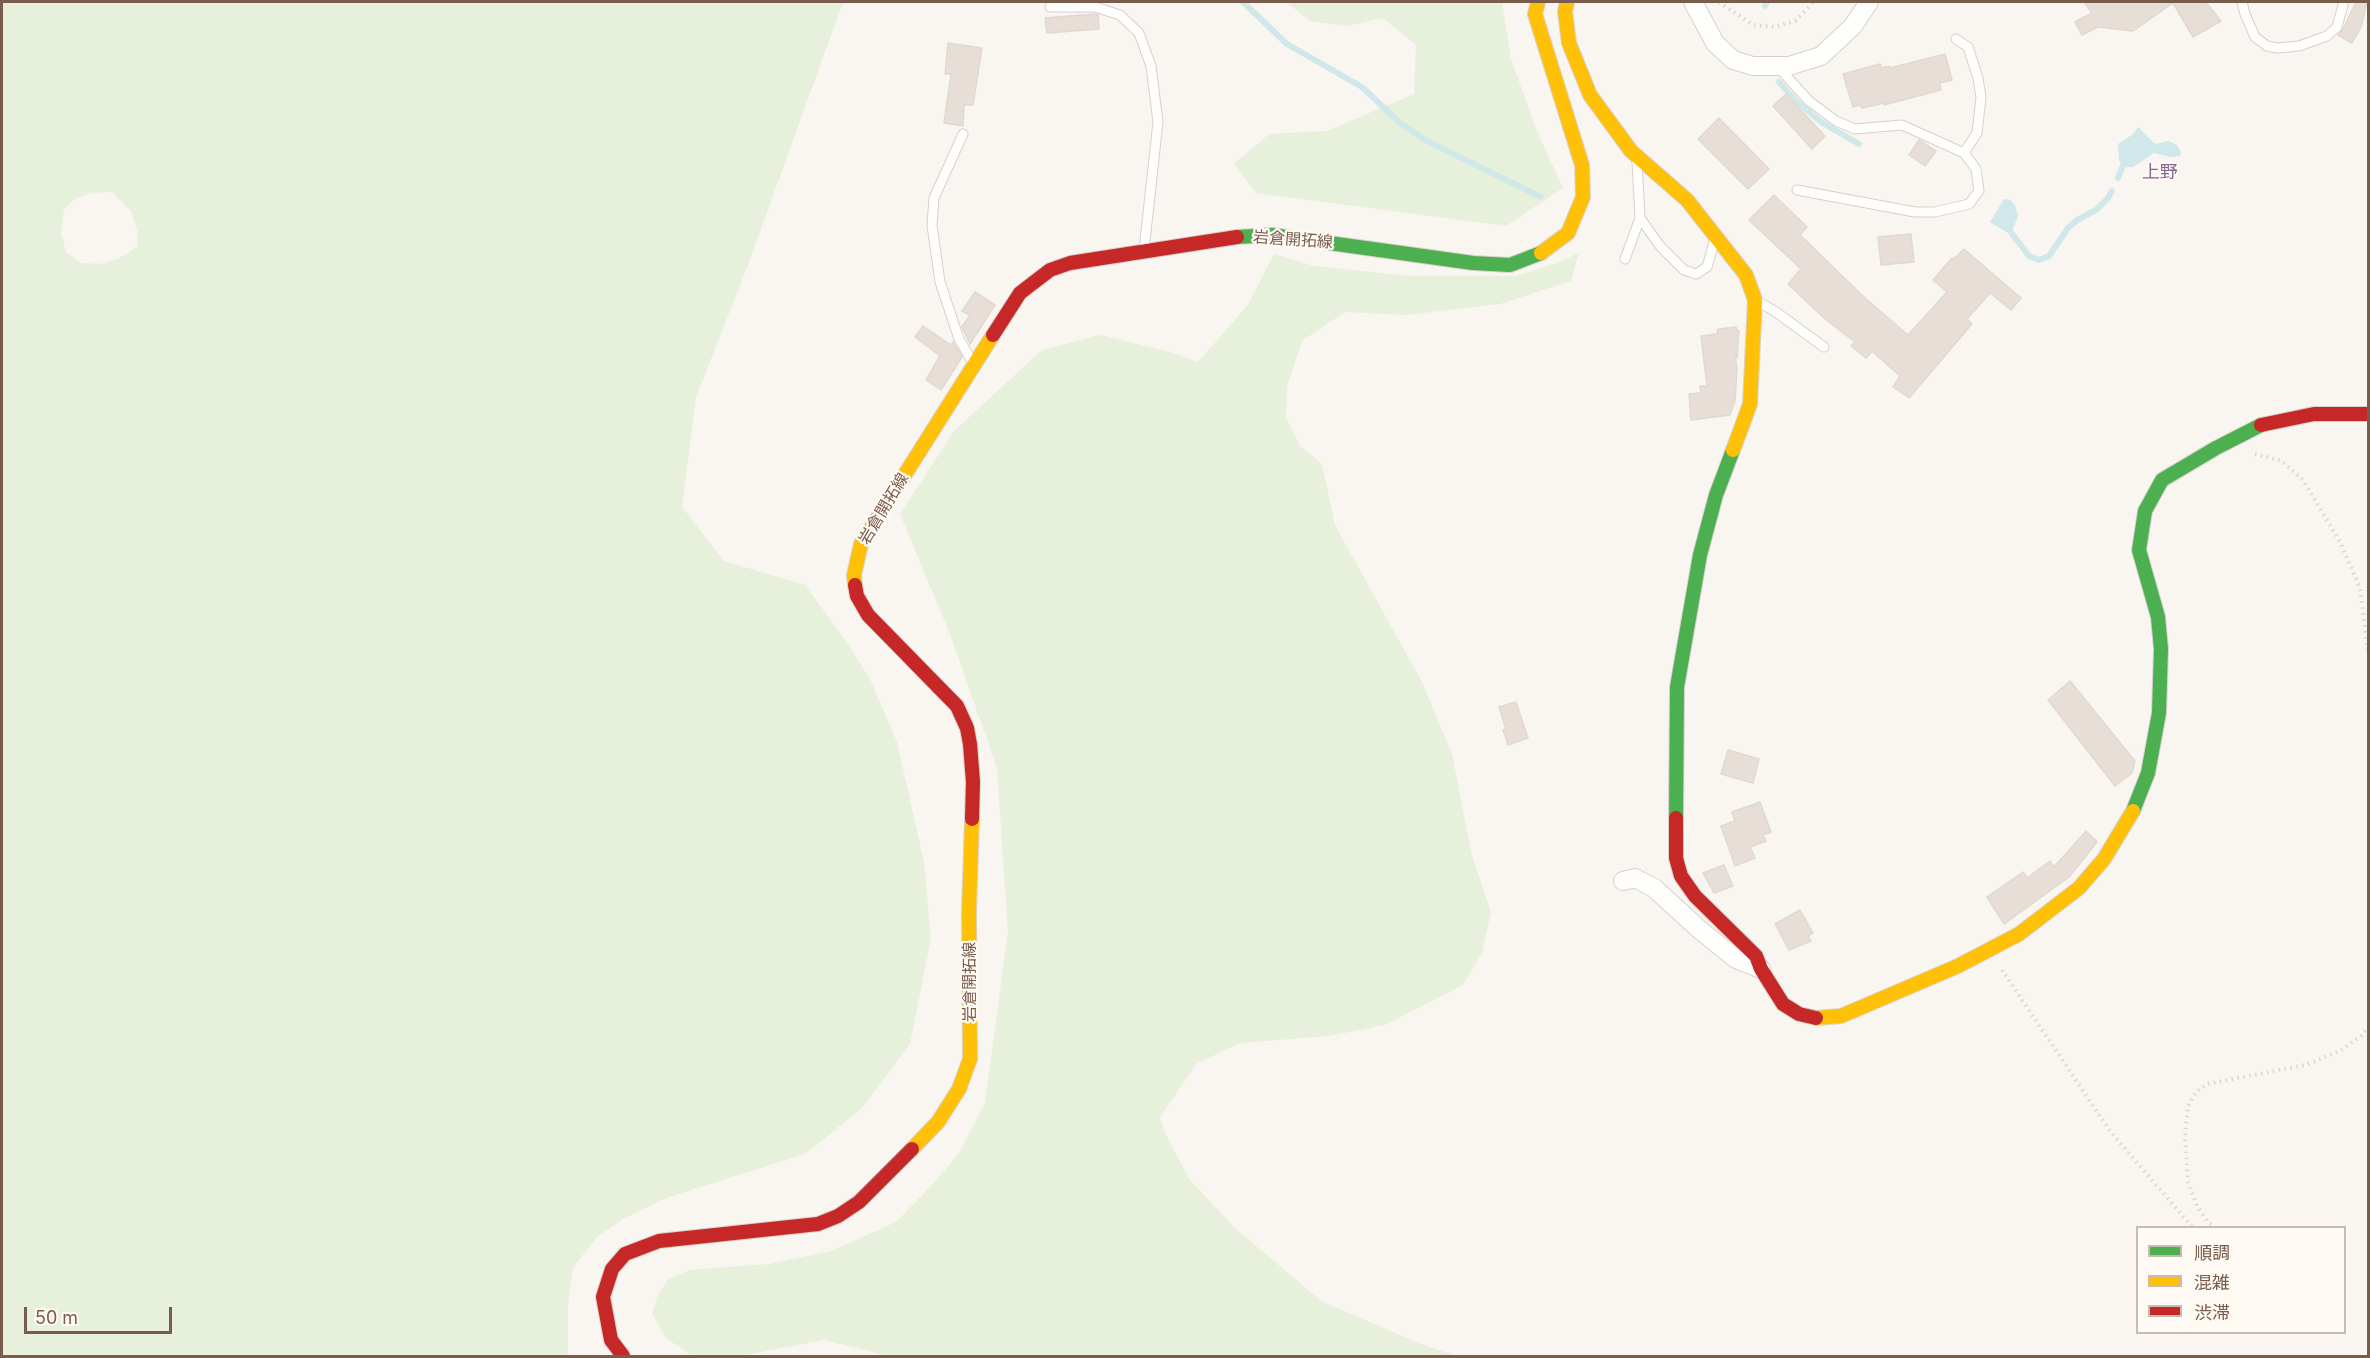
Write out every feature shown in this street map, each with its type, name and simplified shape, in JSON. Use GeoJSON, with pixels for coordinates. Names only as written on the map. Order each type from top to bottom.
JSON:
{"type":"FeatureCollection","features":[{"type":"Feature","properties":{"kind":"street","name":"岩倉開拓線"},"geometry":{"type":"LineString","coordinates":[[623,1356],[612,1340],[606,1321],[603,1297],[612,1269],[625,1254],[659,1241],[818,1224],[838,1216],[860,1202],[938,1122],[959,1089],[970,1059],[969,911],[973,782],[967,728],[957,706],[868,615],[858,596],[854,575],[861,544],[1020,293],[1050,270],[1070,263],[1143,250],[1253,235],[1272,235],[1437,256],[1473,263],[1510,265],[1543,252],[1568,233],[1583,197],[1582,165],[1535,14],[1538,2]]}},
{"type":"Feature","properties":{"kind":"street"},"geometry":{"type":"LineString","coordinates":[[1567,2],[1565,12],[1569,43],[1590,95],[1636,155],[1687,200],[1716,235],[1746,275],[1755,300],[1750,404],[1716,495],[1700,555],[1677,687],[1675,740],[1677,858],[1681,876],[1695,896],[1747,945],[1756,956],[1761,969],[1783,1004],[1799,1014],[1816,1018],[1841,1016],[1990,951],[2019,934],[2079,888],[2104,859],[2132,813],[2148,773],[2159,713],[2161,649],[2158,618],[2139,550],[2145,511],[2162,480],[2216,448],[2262,425],[2314,414],[2368,414]]}},
{"type":"Feature","properties":{"kind":"street"},"geometry":{"type":"LineString","coordinates":[[1693,2],[1715,43],[1733,60],[1753,66],[1789,66],[1821,56],[1853,26],[1869,2]]}},
{"type":"Feature","properties":{"kind":"street"},"geometry":{"type":"LineString","coordinates":[[1623,881],[1635,878],[1654,888],[1700,930],[1736,958],[1761,969]]}},
{"type":"Feature","properties":{"kind":"lane"},"geometry":{"type":"LineString","coordinates":[[2242,2],[2254,36],[2267,46],[2277,48],[2299,46],[2327,36],[2337,27],[2343,5]]}},
{"type":"Feature","properties":{"kind":"lane"},"geometry":{"type":"LineString","coordinates":[[1050,7],[1095,7],[1120,15],[1139,33],[1151,66],[1158,122],[1143,250]]}},
{"type":"Feature","properties":{"kind":"lane"},"geometry":{"type":"LineString","coordinates":[[1956,39],[1968,47],[1978,78],[1981,98],[1977,133],[1965,153]]}},
{"type":"Feature","properties":{"kind":"lane"},"geometry":{"type":"LineString","coordinates":[[1778,66],[1809,101],[1836,121],[1855,129],[1902,125],[1965,153],[1976,169],[1979,191],[1969,204],[1935,212],[1915,212],[1797,190]]}},
{"type":"Feature","properties":{"kind":"lane"},"geometry":{"type":"LineString","coordinates":[[963,135],[934,198],[932,225],[940,282],[959,339],[974,366]]}},
{"type":"Feature","properties":{"kind":"lane"},"geometry":{"type":"LineString","coordinates":[[1625,259],[1640,218],[1636,155]]}},
{"type":"Feature","properties":{"kind":"lane"},"geometry":{"type":"LineString","coordinates":[[1640,218],[1660,246],[1684,270],[1696,274],[1707,267],[1716,235]]}},
{"type":"Feature","properties":{"kind":"lane"},"geometry":{"type":"LineString","coordinates":[[1755,300],[1776,312],[1824,347]]}},
{"type":"Feature","properties":{"kind":"path"},"geometry":{"type":"LineString","coordinates":[[1719,2],[1753,25],[1775,27],[1795,21],[1812,2]]}},
{"type":"Feature","properties":{"kind":"path"},"geometry":{"type":"LineString","coordinates":[[2248,453],[2282,461],[2303,480],[2340,542],[2360,588],[2368,652]]}},
{"type":"Feature","properties":{"kind":"path"},"geometry":{"type":"LineString","coordinates":[[1990,951],[2110,1131],[2192,1226]]}},
{"type":"Feature","properties":{"kind":"path"},"geometry":{"type":"LineString","coordinates":[[2214,1226],[2208,1222],[2197,1206],[2188,1182],[2185,1137],[2188,1106],[2196,1092],[2206,1084],[2306,1065],[2340,1051],[2368,1027]]}},
{"type":"Feature","properties":{"kind":"green space"},"geometry":{"type":"Polygon","coordinates":[[[2,2],[843,2],[748,265],[696,397],[682,507],[724,561],[805,585],[846,641],[870,679],[897,742],[924,862],[931,938],[910,1044],[862,1108],[805,1154],[666,1198],[623,1219],[597,1237],[573,1267],[568,1305],[568,1356],[2,1356],[2,2]],[[112,192],[91,193],[75,199],[64,209],[61,233],[66,252],[81,263],[100,264],[118,259],[138,246],[137,230],[131,211],[112,192]]]}},
{"type":"Feature","properties":{"kind":"green space"},"geometry":{"type":"Polygon","coordinates":[[[1286,2],[1502,2],[1511,59],[1538,134],[1563,188],[1506,226],[1256,193],[1234,164],[1269,134],[1327,131],[1414,94],[1416,45],[1383,18],[1346,26],[1310,21],[1286,2]]]}},
{"type":"Feature","properties":{"kind":"green space"},"geometry":{"type":"Polygon","coordinates":[[[1579,253],[1571,281],[1500,304],[1406,315],[1345,312],[1302,341],[1287,386],[1286,417],[1300,446],[1322,464],[1335,525],[1422,682],[1452,754],[1472,856],[1491,912],[1482,953],[1463,985],[1385,1025],[1329,1036],[1240,1043],[1196,1064],[1160,1117],[1166,1135],[1189,1179],[1235,1228],[1321,1301],[1418,1343],[1457,1356],[884,1356],[824,1340],[739,1356],[702,1356],[689,1354],[666,1338],[652,1313],[657,1297],[668,1279],[690,1270],[769,1264],[831,1251],[896,1222],[959,1153],[985,1103],[1008,932],[997,768],[950,634],[900,514],[954,431],[1042,350],[1100,335],[1174,353],[1198,362],[1248,305],[1274,254],[1314,266],[1410,276],[1516,276],[1579,253]]]}},
{"type":"Feature","properties":{"kind":"water"},"geometry":{"type":"Polygon","coordinates":[[[2138,127],[2155,144],[2169,141],[2177,145],[2181,152],[2180,156],[2171,157],[2154,153],[2133,167],[2124,167],[2119,160],[2118,144],[2133,134],[2138,127]]]}},
{"type":"Feature","properties":{"kind":"water"},"geometry":{"type":"Polygon","coordinates":[[[2004,199],[2010,200],[2015,205],[2018,216],[2012,231],[2006,232],[1990,222],[2004,199]]]}},
{"type":"Feature","properties":{"kind":"building"},"geometry":{"type":"Polygon","coordinates":[[[2084,2],[2206,2],[2221,21],[2193,37],[2173,3],[2133,31],[2098,27],[2082,35],[2075,22],[2092,13],[2084,2]]]}},
{"type":"Feature","properties":{"kind":"building"},"geometry":{"type":"Polygon","coordinates":[[[2356,2],[2367,2],[2361,27],[2352,43],[2338,35],[2356,2]]]}},
{"type":"Feature","properties":{"kind":"building"},"geometry":{"type":"Polygon","coordinates":[[[1098,15],[1099,29],[1047,33],[1045,18],[1098,15]]]}},
{"type":"Feature","properties":{"kind":"building"},"geometry":{"type":"Polygon","coordinates":[[[948,43],[982,48],[973,105],[964,105],[963,126],[944,123],[951,74],[945,74],[948,43]]]}},
{"type":"Feature","properties":{"kind":"building"},"geometry":{"type":"Polygon","coordinates":[[[1945,54],[1952,80],[1940,83],[1941,90],[1884,105],[1884,103],[1862,108],[1860,105],[1853,107],[1843,74],[1880,64],[1881,68],[1889,66],[1890,68],[1945,54]]]}},
{"type":"Feature","properties":{"kind":"building"},"geometry":{"type":"Polygon","coordinates":[[[1786,94],[1825,136],[1812,149],[1773,106],[1786,94]]]}},
{"type":"Feature","properties":{"kind":"building"},"geometry":{"type":"Polygon","coordinates":[[[1719,118],[1769,169],[1748,189],[1698,139],[1719,118]]]}},
{"type":"Feature","properties":{"kind":"building"},"geometry":{"type":"Polygon","coordinates":[[[1919,140],[1936,151],[1925,166],[1909,155],[1919,140]]]}},
{"type":"Feature","properties":{"kind":"building"},"geometry":{"type":"Polygon","coordinates":[[[1774,195],[1807,227],[1800,235],[1864,297],[1908,335],[1947,292],[1933,280],[1952,258],[1954,259],[1964,249],[2021,298],[2011,310],[1990,293],[1967,319],[1972,324],[1909,398],[1893,387],[1900,376],[1872,351],[1866,358],[1851,346],[1855,342],[1825,319],[1788,284],[1801,269],[1749,220],[1774,195]]]}},
{"type":"Feature","properties":{"kind":"building"},"geometry":{"type":"Polygon","coordinates":[[[1911,234],[1914,262],[1881,265],[1878,237],[1911,234]]]}},
{"type":"Feature","properties":{"kind":"building"},"geometry":{"type":"Polygon","coordinates":[[[975,292],[995,305],[970,344],[962,327],[970,315],[962,311],[975,292]]]}},
{"type":"Feature","properties":{"kind":"building"},"geometry":{"type":"Polygon","coordinates":[[[923,326],[951,345],[953,342],[962,357],[941,390],[926,380],[940,356],[915,337],[923,326]]]}},
{"type":"Feature","properties":{"kind":"building"},"geometry":{"type":"Polygon","coordinates":[[[1736,327],[1737,331],[1739,330],[1737,358],[1735,356],[1737,369],[1735,401],[1730,415],[1691,420],[1689,394],[1701,393],[1700,386],[1707,386],[1701,336],[1717,334],[1718,329],[1736,327]]]}},
{"type":"Feature","properties":{"kind":"building"},"geometry":{"type":"Polygon","coordinates":[[[2070,681],[2135,761],[2132,773],[2115,786],[2048,700],[2070,681]]]}},
{"type":"Feature","properties":{"kind":"building"},"geometry":{"type":"Polygon","coordinates":[[[1516,702],[1528,738],[1508,745],[1499,707],[1516,702]]]}},
{"type":"Feature","properties":{"kind":"building"},"geometry":{"type":"Polygon","coordinates":[[[1728,750],[1759,759],[1753,783],[1721,774],[1728,750]]]}},
{"type":"Feature","properties":{"kind":"building"},"geometry":{"type":"Polygon","coordinates":[[[1760,802],[1771,832],[1763,835],[1766,841],[1750,847],[1755,858],[1735,866],[1721,826],[1735,821],[1732,812],[1760,802]]]}},
{"type":"Feature","properties":{"kind":"building"},"geometry":{"type":"Polygon","coordinates":[[[2086,831],[2097,842],[2069,877],[2004,924],[1987,897],[2023,872],[2027,878],[2050,861],[2054,867],[2086,831]]]}},
{"type":"Feature","properties":{"kind":"building"},"geometry":{"type":"Polygon","coordinates":[[[1724,865],[1733,886],[1714,893],[1703,873],[1724,865]]]}},
{"type":"Feature","properties":{"kind":"building"},"geometry":{"type":"Polygon","coordinates":[[[1800,910],[1813,933],[1808,936],[1811,941],[1789,950],[1775,924],[1800,910]]]}},
{"type":"Feature","properties":{"kind":"waterway"},"geometry":{"type":"LineString","coordinates":[[1243,2],[1287,44],[1362,87],[1399,122],[1425,140],[1541,197]]}},
{"type":"Feature","properties":{"kind":"waterway"},"geometry":{"type":"LineString","coordinates":[[1765,6],[1767,2]]}},
{"type":"Feature","properties":{"kind":"waterway"},"geometry":{"type":"LineString","coordinates":[[1779,82],[1796,101],[1821,122],[1859,144]]}},
{"type":"Feature","properties":{"kind":"waterway"},"geometry":{"type":"LineString","coordinates":[[2118,178],[2125,160]]}},
{"type":"Feature","properties":{"kind":"waterway"},"geometry":{"type":"LineString","coordinates":[[2006,226],[2029,256],[2039,260],[2049,256],[2068,228],[2077,220],[2096,210],[2112,191]]}},
{"type":"Feature","properties":{"kind":"traffic: fast"},"geometry":{"type":"LineString","coordinates":[[1237,237],[1272,235],[1473,263],[1510,265],[1541,253]]}},
{"type":"Feature","properties":{"kind":"traffic: fast"},"geometry":{"type":"LineString","coordinates":[[2133,811],[2148,773],[2159,713],[2161,649],[2158,617],[2139,550],[2145,511],[2162,480],[2261,425]]}},
{"type":"Feature","properties":{"kind":"traffic: fast"},"geometry":{"type":"LineString","coordinates":[[1676,818],[1677,687],[1700,555],[1716,495],[1733,450]]}},
{"type":"Feature","properties":{"kind":"traffic: slow"},"geometry":{"type":"LineString","coordinates":[[1538,2],[1535,14],[1582,165],[1583,197],[1568,233],[1541,253]]}},
{"type":"Feature","properties":{"kind":"traffic: slow"},"geometry":{"type":"LineString","coordinates":[[1567,2],[1565,12],[1569,43],[1590,95],[1631,151],[1687,200],[1746,275],[1755,300],[1750,404],[1733,450]]}},
{"type":"Feature","properties":{"kind":"traffic: slow"},"geometry":{"type":"LineString","coordinates":[[855,585],[854,575],[861,544],[993,335]]}},
{"type":"Feature","properties":{"kind":"traffic: slow"},"geometry":{"type":"LineString","coordinates":[[1816,1018],[1841,1016],[1958,966],[2019,934],[2079,888],[2104,859],[2133,811]]}},
{"type":"Feature","properties":{"kind":"traffic: slow"},"geometry":{"type":"LineString","coordinates":[[912,1149],[938,1122],[959,1089],[970,1059],[969,911],[972,819]]}},
{"type":"Feature","properties":{"kind":"traffic: jam"},"geometry":{"type":"LineString","coordinates":[[993,335],[1020,293],[1050,270],[1070,263],[1237,237]]}},
{"type":"Feature","properties":{"kind":"traffic: jam"},"geometry":{"type":"LineString","coordinates":[[2261,425],[2314,414],[2368,414]]}},
{"type":"Feature","properties":{"kind":"traffic: jam"},"geometry":{"type":"LineString","coordinates":[[855,585],[857,596],[868,615],[957,706],[967,728],[970,744],[973,782],[972,819]]}},
{"type":"Feature","properties":{"kind":"traffic: jam"},"geometry":{"type":"LineString","coordinates":[[1676,818],[1676,858],[1681,876],[1695,896],[1756,956],[1761,969],[1783,1004],[1799,1014],[1816,1018]]}},
{"type":"Feature","properties":{"kind":"traffic: jam"},"geometry":{"type":"LineString","coordinates":[[623,1356],[611,1340],[603,1297],[612,1269],[625,1254],[659,1241],[818,1224],[838,1216],[859,1202],[912,1149]]}},
{"type":"Feature","properties":{"kind":"district","name":"上野"},"geometry":{"type":"Point","coordinates":[2160,173]}}]}
